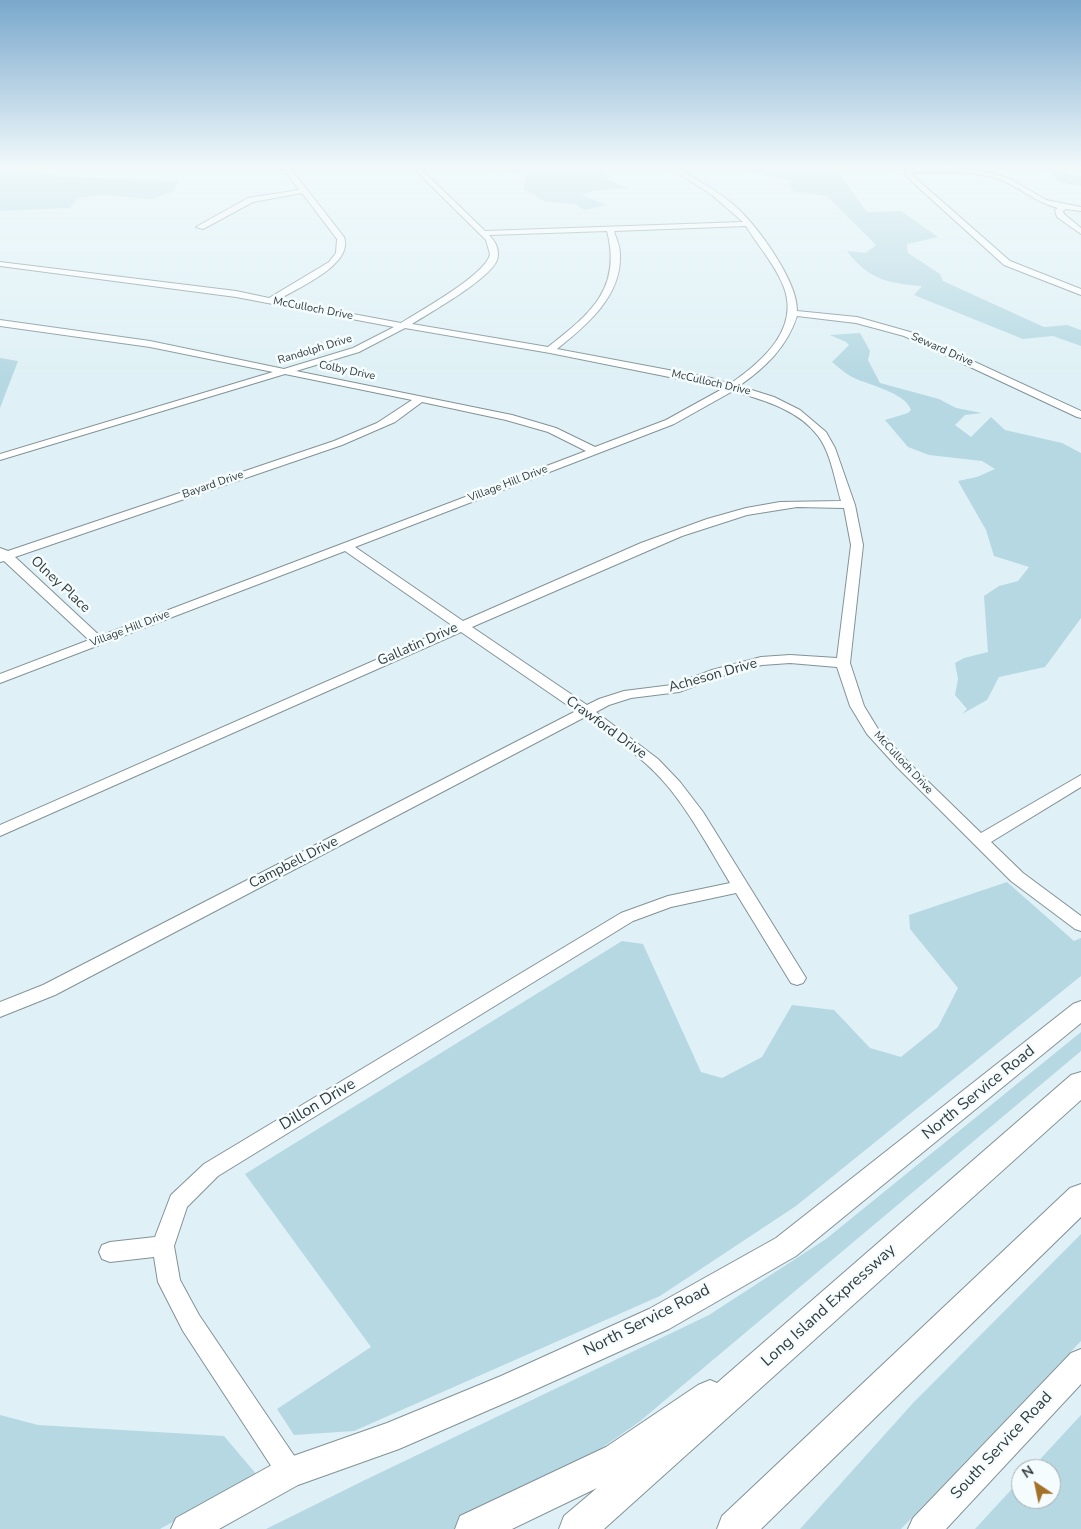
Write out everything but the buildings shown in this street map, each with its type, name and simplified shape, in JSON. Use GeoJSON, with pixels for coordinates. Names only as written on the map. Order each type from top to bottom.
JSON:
{"type":"FeatureCollection","features":[{"type":"Feature","properties":{"kind":"highway","name":"Long Island Expressway"},"geometry":{"type":"LineString","coordinates":[[577,1529],[1081,1082]]}},
{"type":"Feature","properties":{"kind":"highway"},"geometry":{"type":"LineString","coordinates":[[735,1529],[1081,1197]]}},
{"type":"Feature","properties":{"kind":"highway"},"geometry":{"type":"LineString","coordinates":[[472,1529],[618,1459],[782,1348]]}},
{"type":"Feature","properties":{"kind":"main road","name":"North Service Road"},"geometry":{"type":"LineString","coordinates":[[187,1529],[290,1472],[388,1438],[511,1386],[660,1319],[786,1247],[1081,1010]]}},
{"type":"Feature","properties":{"kind":"main road","name":"South Service Road"},"geometry":{"type":"LineString","coordinates":[[924,1529],[1081,1362]]}},
{"type":"Feature","properties":{"kind":"street"},"geometry":{"type":"LineString","coordinates":[[271,300],[332,264],[340,256],[343,248],[339,236]]}},
{"type":"Feature","properties":{"kind":"street","name":"Randolph Drive"},"geometry":{"type":"LineString","coordinates":[[0,457],[356,350],[380,339],[403,325],[483,272],[492,263],[495,254],[493,246],[486,236]]}},
{"type":"Feature","properties":{"kind":"street"},"geometry":{"type":"LineString","coordinates":[[550,350],[584,322],[605,296],[616,264],[616,253],[612,236]]}},
{"type":"Feature","properties":{"kind":"street"},"geometry":{"type":"LineString","coordinates":[[757,236],[779,268],[790,294],[793,313]]}},
{"type":"Feature","properties":{"kind":"street"},"geometry":{"type":"LineString","coordinates":[[977,236],[1007,263],[1081,292]]}},
{"type":"Feature","properties":{"kind":"street","name":"McCulloch Drive"},"geometry":{"type":"LineString","coordinates":[[0,264],[236,294],[550,350],[711,381],[770,399],[796,412],[822,434],[830,448],[849,505],[857,545],[843,663],[857,706],[872,731],[902,764],[980,841],[1017,877],[1081,925]]}},
{"type":"Feature","properties":{"kind":"street","name":"Village Hill Drive"},"geometry":{"type":"LineString","coordinates":[[0,679],[595,451],[695,410],[731,387],[776,349],[786,333],[793,313]]}},
{"type":"Feature","properties":{"kind":"street","name":"Seward Drive"},"geometry":{"type":"LineString","coordinates":[[793,313],[857,320],[907,334],[1081,415]]}},
{"type":"Feature","properties":{"kind":"street","name":"Colby Drive"},"geometry":{"type":"LineString","coordinates":[[0,323],[150,344],[532,423],[574,439],[595,451]]}},
{"type":"Feature","properties":{"kind":"street","name":"Bayard Drive"},"geometry":{"type":"LineString","coordinates":[[2,555],[338,443],[388,422],[407,411],[420,399]]}},
{"type":"Feature","properties":{"kind":"street","name":"Gallatin Drive"},"geometry":{"type":"LineString","coordinates":[[0,831],[460,626],[685,530],[755,509],[783,505],[849,505]]}},
{"type":"Feature","properties":{"kind":"street","name":"Crawford Drive"},"geometry":{"type":"LineString","coordinates":[[346,546],[587,712],[653,762],[675,785],[697,816],[739,887],[797,978]]}},
{"type":"Feature","properties":{"kind":"street","name":"Olney Place"},"geometry":{"type":"LineString","coordinates":[[2,555],[99,642]]}},
{"type":"Feature","properties":{"kind":"street","name":"Acheson Drive"},"geometry":{"type":"LineString","coordinates":[[587,712],[604,702],[629,694],[674,689],[762,661],[790,659],[843,663]]}},
{"type":"Feature","properties":{"kind":"street","name":"Campbell Drive"},"geometry":{"type":"LineString","coordinates":[[0,1010],[49,990],[587,712]]}},
{"type":"Feature","properties":{"kind":"street"},"geometry":{"type":"LineString","coordinates":[[980,841],[1081,780]]}},
{"type":"Feature","properties":{"kind":"street","name":"Dillon Drive"},"geometry":{"type":"LineString","coordinates":[[290,1472],[192,1323],[169,1282],[164,1246],[178,1202],[212,1170],[627,917],[654,905],[739,887]]}},
{"type":"Feature","properties":{"kind":"street"},"geometry":{"type":"LineString","coordinates":[[110,1252],[164,1246]]}},
{"type":"Feature","properties":{"kind":"shaded area"},"geometry":{"type":"Polygon","coordinates":[[[867,236],[937,236],[907,244],[908,253],[940,274],[943,281],[1044,327],[1067,325],[1081,330],[1081,346],[1053,336],[1023,339],[914,295],[922,286],[889,281],[871,274],[855,261],[847,251],[866,253],[876,245],[867,236]]]}},
{"type":"Feature","properties":{"kind":"shaded area"},"geometry":{"type":"Polygon","coordinates":[[[860,333],[870,351],[868,360],[880,383],[939,399],[956,408],[982,413],[965,415],[955,425],[971,437],[991,417],[1005,430],[1062,443],[1081,453],[1081,618],[1045,667],[999,677],[987,700],[962,714],[967,709],[955,695],[958,679],[955,663],[964,658],[988,652],[984,596],[999,586],[1018,581],[1029,567],[994,556],[986,530],[958,481],[977,477],[995,469],[982,461],[929,455],[908,447],[885,420],[908,413],[911,410],[908,404],[895,394],[851,376],[832,362],[849,345],[830,335],[860,333]]]}},
{"type":"Feature","properties":{"kind":"shaded area"},"geometry":{"type":"Polygon","coordinates":[[[0,358],[18,361],[0,408],[0,358]]]}},
{"type":"Feature","properties":{"kind":"shaded area"},"geometry":{"type":"Polygon","coordinates":[[[1007,882],[1074,941],[1081,938],[1081,976],[796,1206],[660,1296],[354,1431],[294,1435],[277,1409],[371,1347],[245,1174],[622,941],[643,944],[701,1072],[722,1078],[762,1057],[792,1005],[834,1010],[870,1048],[901,1057],[938,1027],[958,988],[910,929],[909,915],[1007,882]]]}},
{"type":"Feature","properties":{"kind":"shaded area"},"geometry":{"type":"Polygon","coordinates":[[[1081,1032],[1081,1051],[639,1422],[563,1475],[454,1529],[266,1529],[709,1315],[826,1239],[1081,1032]]]}},
{"type":"Feature","properties":{"kind":"shaded area"},"geometry":{"type":"Polygon","coordinates":[[[1081,1234],[1081,1341],[901,1529],[800,1529],[913,1403],[1081,1234]]]}},
{"type":"Feature","properties":{"kind":"shaded area"},"geometry":{"type":"Polygon","coordinates":[[[0,1415],[38,1425],[224,1436],[257,1475],[160,1529],[0,1529],[0,1415]]]}},
{"type":"Feature","properties":{"kind":"shaded area"},"geometry":{"type":"Polygon","coordinates":[[[1081,1415],[1081,1529],[975,1529],[1011,1490],[1011,1509],[1061,1509],[1061,1459],[1040,1459],[1081,1415]]]}}]}
